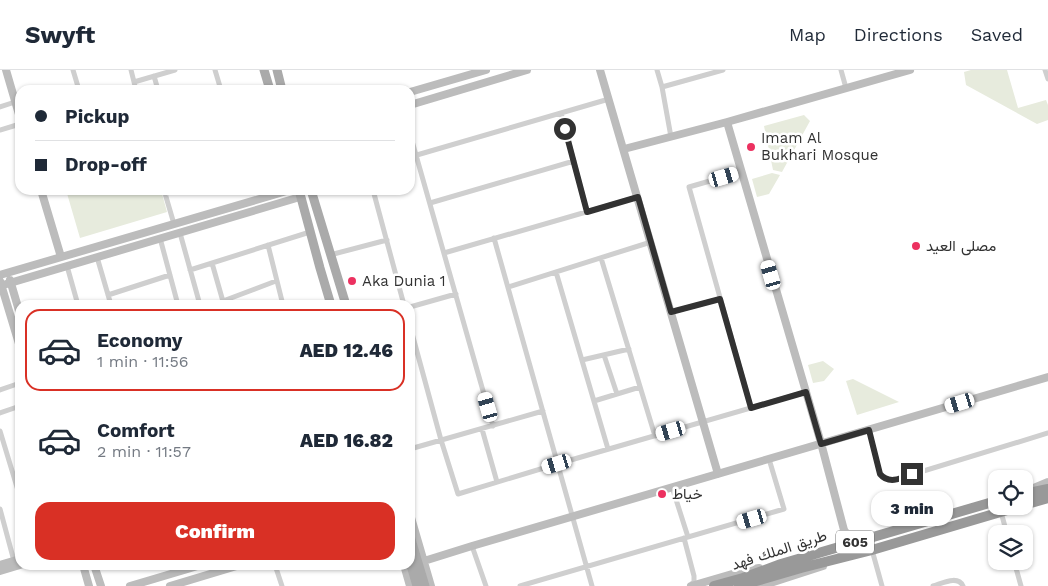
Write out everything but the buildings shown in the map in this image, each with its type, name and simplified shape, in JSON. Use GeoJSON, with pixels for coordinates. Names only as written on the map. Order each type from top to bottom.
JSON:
{"type":"FeatureCollection","features":[{"type":"Feature","properties":{"kind":"highway"},"geometry":{"type":"LineString","coordinates":[[1033,492],[1048,489]]}},
{"type":"Feature","properties":{"kind":"highway","name":"طريق الملك فهد"},"geometry":{"type":"LineString","coordinates":[[1033,503],[1048,498]]}},
{"type":"Feature","properties":{"kind":"highway","name":"طريق الملك فهد"},"geometry":{"type":"LineString","coordinates":[[714,586],[743,578],[780,564],[988,503]]}},
{"type":"Feature","properties":{"kind":"highway","name":"طريق الملك فهد"},"geometry":{"type":"LineString","coordinates":[[738,586],[872,550],[991,515]]}},
{"type":"Feature","properties":{"kind":"main road"},"geometry":{"type":"LineString","coordinates":[[264,70],[268,85]]}},
{"type":"Feature","properties":{"kind":"main road"},"geometry":{"type":"LineString","coordinates":[[276,70],[280,85]]}},
{"type":"Feature","properties":{"kind":"main road"},"geometry":{"type":"LineString","coordinates":[[301,195],[330,300]]}},
{"type":"Feature","properties":{"kind":"main road"},"geometry":{"type":"LineString","coordinates":[[312,195],[344,300]]}},
{"type":"Feature","properties":{"kind":"main road"},"geometry":{"type":"LineString","coordinates":[[412,570],[417,585]]}},
{"type":"Feature","properties":{"kind":"main road"},"geometry":{"type":"LineString","coordinates":[[415,570],[417,585]]}},
{"type":"Feature","properties":{"kind":"street"},"geometry":{"type":"LineString","coordinates":[[73,70],[78,85]]}},
{"type":"Feature","properties":{"kind":"street"},"geometry":{"type":"LineString","coordinates":[[131,70],[135,85]]}},
{"type":"Feature","properties":{"kind":"street"},"geometry":{"type":"LineString","coordinates":[[134,82],[175,70]]}},
{"type":"Feature","properties":{"kind":"street"},"geometry":{"type":"LineString","coordinates":[[216,70],[220,85]]}},
{"type":"Feature","properties":{"kind":"street"},"geometry":{"type":"LineString","coordinates":[[415,91],[486,70]]}},
{"type":"Feature","properties":{"kind":"street"},"geometry":{"type":"LineString","coordinates":[[415,104],[527,70]]}},
{"type":"Feature","properties":{"kind":"street"},"geometry":{"type":"LineString","coordinates":[[600,70],[718,474]]}},
{"type":"Feature","properties":{"kind":"street"},"geometry":{"type":"LineString","coordinates":[[657,70],[671,137]]}},
{"type":"Feature","properties":{"kind":"street"},"geometry":{"type":"LineString","coordinates":[[662,87],[723,70]]}},
{"type":"Feature","properties":{"kind":"street"},"geometry":{"type":"LineString","coordinates":[[841,70],[846,88]]}},
{"type":"Feature","properties":{"kind":"street"},"geometry":{"type":"LineString","coordinates":[[624,149],[726,122],[897,72],[910,70]]}},
{"type":"Feature","properties":{"kind":"street"},"geometry":{"type":"LineString","coordinates":[[1046,70],[1048,79]]}},
{"type":"Feature","properties":{"kind":"street"},"geometry":{"type":"LineString","coordinates":[[0,107],[15,102],[4,72]]}},
{"type":"Feature","properties":{"kind":"street"},"geometry":{"type":"LineString","coordinates":[[154,76],[157,85]]}},
{"type":"Feature","properties":{"kind":"street"},"geometry":{"type":"LineString","coordinates":[[416,155],[609,99]]}},
{"type":"Feature","properties":{"kind":"street"},"geometry":{"type":"LineString","coordinates":[[561,113],[587,212]]}},
{"type":"Feature","properties":{"kind":"street"},"geometry":{"type":"LineString","coordinates":[[726,122],[806,392],[844,530],[851,537],[864,540]]}},
{"type":"Feature","properties":{"kind":"street"},"geometry":{"type":"LineString","coordinates":[[0,130],[15,126]]}},
{"type":"Feature","properties":{"kind":"street"},"geometry":{"type":"LineString","coordinates":[[415,152],[493,426]]}},
{"type":"Feature","properties":{"kind":"street"},"geometry":{"type":"LineString","coordinates":[[430,203],[574,161]]}},
{"type":"Feature","properties":{"kind":"street"},"geometry":{"type":"LineString","coordinates":[[741,172],[689,187],[751,408]]}},
{"type":"Feature","properties":{"kind":"street"},"geometry":{"type":"LineString","coordinates":[[42,195],[61,257]]}},
{"type":"Feature","properties":{"kind":"street"},"geometry":{"type":"LineString","coordinates":[[166,195],[174,224]]}},
{"type":"Feature","properties":{"kind":"street"},"geometry":{"type":"LineString","coordinates":[[16,300],[11,283],[4,274],[272,195]]}},
{"type":"Feature","properties":{"kind":"street"},"geometry":{"type":"LineString","coordinates":[[15,331],[0,284],[11,283],[180,233],[268,206],[295,195]]}},
{"type":"Feature","properties":{"kind":"street"},"geometry":{"type":"LineString","coordinates":[[374,195],[403,300]]}},
{"type":"Feature","properties":{"kind":"street"},"geometry":{"type":"LineString","coordinates":[[265,197],[268,206]]}},
{"type":"Feature","properties":{"kind":"street"},"geometry":{"type":"LineString","coordinates":[[444,253],[638,197]]}},
{"type":"Feature","properties":{"kind":"street"},"geometry":{"type":"LineString","coordinates":[[190,270],[310,232]]}},
{"type":"Feature","properties":{"kind":"street"},"geometry":{"type":"LineString","coordinates":[[180,233],[199,300]]}},
{"type":"Feature","properties":{"kind":"street"},"geometry":{"type":"LineString","coordinates":[[140,234],[143,243]]}},
{"type":"Feature","properties":{"kind":"street"},"geometry":{"type":"LineString","coordinates":[[160,238],[177,300]]}},
{"type":"Feature","properties":{"kind":"street"},"geometry":{"type":"LineString","coordinates":[[494,238],[592,586]]}},
{"type":"Feature","properties":{"kind":"street"},"geometry":{"type":"LineString","coordinates":[[330,256],[387,240]]}},
{"type":"Feature","properties":{"kind":"street"},"geometry":{"type":"LineString","coordinates":[[508,287],[651,242]]}},
{"type":"Feature","properties":{"kind":"street"},"geometry":{"type":"LineString","coordinates":[[268,245],[282,300]]}},
{"type":"Feature","properties":{"kind":"street"},"geometry":{"type":"LineString","coordinates":[[97,257],[110,300]]}},
{"type":"Feature","properties":{"kind":"street"},"geometry":{"type":"LineString","coordinates":[[601,258],[655,436]]}},
{"type":"Feature","properties":{"kind":"street"},"geometry":{"type":"LineString","coordinates":[[212,263],[223,300]]}},
{"type":"Feature","properties":{"kind":"street"},"geometry":{"type":"LineString","coordinates":[[68,266],[76,300]]}},
{"type":"Feature","properties":{"kind":"street"},"geometry":{"type":"LineString","coordinates":[[556,272],[608,449]]}},
{"type":"Feature","properties":{"kind":"street"},"geometry":{"type":"LineString","coordinates":[[108,295],[170,275]]}},
{"type":"Feature","properties":{"kind":"street"},"geometry":{"type":"LineString","coordinates":[[231,300],[276,280]]}},
{"type":"Feature","properties":{"kind":"street"},"geometry":{"type":"LineString","coordinates":[[415,306],[456,294]]}},
{"type":"Feature","properties":{"kind":"street"},"geometry":{"type":"LineString","coordinates":[[671,312],[720,299]]}},
{"type":"Feature","properties":{"kind":"street"},"geometry":{"type":"LineString","coordinates":[[415,344],[458,494],[806,392]]}},
{"type":"Feature","properties":{"kind":"street"},"geometry":{"type":"LineString","coordinates":[[582,360],[628,348]]}},
{"type":"Feature","properties":{"kind":"street"},"geometry":{"type":"LineString","coordinates":[[604,355],[617,394]]}},
{"type":"Feature","properties":{"kind":"street"},"geometry":{"type":"LineString","coordinates":[[424,562],[672,487],[1048,378]]}},
{"type":"Feature","properties":{"kind":"street"},"geometry":{"type":"LineString","coordinates":[[0,390],[15,385]]}},
{"type":"Feature","properties":{"kind":"street"},"geometry":{"type":"LineString","coordinates":[[594,401],[640,387]]}},
{"type":"Feature","properties":{"kind":"street"},"geometry":{"type":"LineString","coordinates":[[0,413],[15,408]]}},
{"type":"Feature","properties":{"kind":"street"},"geometry":{"type":"LineString","coordinates":[[415,448],[543,411]]}},
{"type":"Feature","properties":{"kind":"street"},"geometry":{"type":"LineString","coordinates":[[482,429],[497,482]]}},
{"type":"Feature","properties":{"kind":"street"},"geometry":{"type":"LineString","coordinates":[[869,430],[880,474],[888,480],[894,480],[1048,433]]}},
{"type":"Feature","properties":{"kind":"street"},"geometry":{"type":"LineString","coordinates":[[0,431],[15,480]]}},
{"type":"Feature","properties":{"kind":"street"},"geometry":{"type":"LineString","coordinates":[[520,586],[784,509],[768,459]]}},
{"type":"Feature","properties":{"kind":"street"},"geometry":{"type":"LineString","coordinates":[[1033,489],[1048,482]]}},
{"type":"Feature","properties":{"kind":"street"},"geometry":{"type":"LineString","coordinates":[[672,487],[694,576],[694,582],[691,586]]}},
{"type":"Feature","properties":{"kind":"street"},"geometry":{"type":"LineString","coordinates":[[0,509],[15,552]]}},
{"type":"Feature","properties":{"kind":"street"},"geometry":{"type":"LineString","coordinates":[[415,531],[424,562],[417,585]]}},
{"type":"Feature","properties":{"kind":"street"},"geometry":{"type":"LineString","coordinates":[[472,546],[486,586]]}},
{"type":"Feature","properties":{"kind":"street"},"geometry":{"type":"LineString","coordinates":[[872,550],[882,586]]}},
{"type":"Feature","properties":{"kind":"street"},"geometry":{"type":"LineString","coordinates":[[760,586],[808,572],[850,556]]}},
{"type":"Feature","properties":{"kind":"street"},"geometry":{"type":"LineString","coordinates":[[0,565],[15,562]]}},
{"type":"Feature","properties":{"kind":"street"},"geometry":{"type":"LineString","coordinates":[[0,571],[15,563]]}},
{"type":"Feature","properties":{"kind":"street"},"geometry":{"type":"LineString","coordinates":[[691,586],[739,572],[780,564]]}},
{"type":"Feature","properties":{"kind":"street"},"geometry":{"type":"LineString","coordinates":[[84,570],[89,586]]}},
{"type":"Feature","properties":{"kind":"street"},"geometry":{"type":"LineString","coordinates":[[96,570],[101,586]]}},
{"type":"Feature","properties":{"kind":"street"},"geometry":{"type":"LineString","coordinates":[[130,586],[183,570]]}},
{"type":"Feature","properties":{"kind":"street"},"geometry":{"type":"LineString","coordinates":[[170,586],[223,570]]}},
{"type":"Feature","properties":{"kind":"street"},"geometry":{"type":"LineString","coordinates":[[277,570],[282,586]]}},
{"type":"Feature","properties":{"kind":"street"},"geometry":{"type":"LineString","coordinates":[[407,570],[417,585]]}},
{"type":"Feature","properties":{"kind":"street"},"geometry":{"type":"LineString","coordinates":[[1017,570],[1021,586]]}},
{"type":"Feature","properties":{"kind":"street"},"geometry":{"type":"LineString","coordinates":[[933,586],[955,580],[959,580],[963,586]]}},
{"type":"Feature","properties":{"kind":"shaded area"},"geometry":{"type":"Polygon","coordinates":[[[971,70],[1007,70],[1018,108],[1046,100],[1048,120],[1037,124],[966,85],[964,72],[971,70]]]}},
{"type":"Feature","properties":{"kind":"shaded area"},"geometry":{"type":"Polygon","coordinates":[[[804,115],[810,121],[782,172],[773,170],[764,126],[804,115]]]}},
{"type":"Feature","properties":{"kind":"shaded area"},"geometry":{"type":"Polygon","coordinates":[[[772,173],[780,175],[769,194],[757,197],[752,179],[772,173]]]}},
{"type":"Feature","properties":{"kind":"shaded area"},"geometry":{"type":"Polygon","coordinates":[[[67,195],[162,195],[167,212],[80,238],[67,195]]]}},
{"type":"Feature","properties":{"kind":"shaded area"},"geometry":{"type":"Polygon","coordinates":[[[823,361],[834,369],[824,381],[813,383],[808,365],[823,361]]]}},
{"type":"Feature","properties":{"kind":"shaded area"},"geometry":{"type":"Polygon","coordinates":[[[853,379],[899,402],[857,415],[846,381],[853,379]]]}},
{"type":"Feature","properties":{"kind":"place","name":"Imam Al Bukhari Mosque"},"geometry":{"type":"Point","coordinates":[751,147]}},
{"type":"Feature","properties":{"kind":"place","name":"مصلى العيد"},"geometry":{"type":"Point","coordinates":[916,246]}},
{"type":"Feature","properties":{"kind":"place","name":"Aka Dunia 1"},"geometry":{"type":"Point","coordinates":[352,281]}},
{"type":"Feature","properties":{"kind":"place","name":"خياط"},"geometry":{"type":"Point","coordinates":[662,494]}},
{"type":"Feature","properties":{"kind":"route"},"geometry":{"type":"LineString","coordinates":[[565,129],[587,212],[638,197],[671,312],[720,299],[751,408],[806,392],[821,444],[869,430],[880,474],[883,478],[894,480],[912,474]]}}]}
